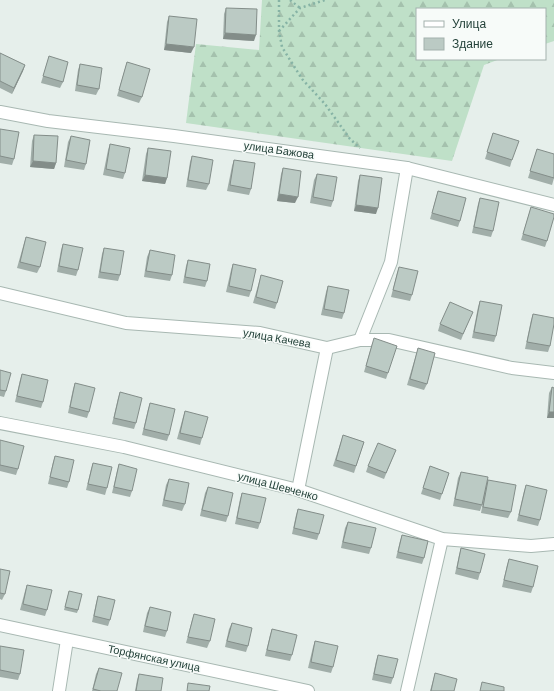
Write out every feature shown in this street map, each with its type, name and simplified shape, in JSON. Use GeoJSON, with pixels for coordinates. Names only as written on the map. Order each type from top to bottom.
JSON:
{"type":"FeatureCollection","features":[{"type":"Feature","properties":{"kind":"street","name":"улица Бажова"},"geometry":{"type":"LineString","coordinates":[[0,112],[48,122],[174,136],[406,168],[554,205]]}},
{"type":"Feature","properties":{"kind":"street"},"geometry":{"type":"LineString","coordinates":[[360,340],[391,262],[406,168]]}},
{"type":"Feature","properties":{"kind":"street","name":"улица Качева"},"geometry":{"type":"LineString","coordinates":[[0,293],[126,323],[260,333],[327,348],[360,340],[389,340],[512,368],[554,373]]}},
{"type":"Feature","properties":{"kind":"street"},"geometry":{"type":"LineString","coordinates":[[298,490],[327,348]]}},
{"type":"Feature","properties":{"kind":"street","name":"улица Шевченко"},"geometry":{"type":"LineString","coordinates":[[0,423],[124,447],[298,490],[442,539],[531,546],[554,544]]}},
{"type":"Feature","properties":{"kind":"street"},"geometry":{"type":"LineString","coordinates":[[408,691],[442,539]]}},
{"type":"Feature","properties":{"kind":"street","name":"Торфянская улица"},"geometry":{"type":"LineString","coordinates":[[0,625],[308,691]]}},
{"type":"Feature","properties":{"kind":"street"},"geometry":{"type":"LineString","coordinates":[[59,691],[67,640]]}},
{"type":"Feature","properties":{"kind":"path"},"geometry":{"type":"LineString","coordinates":[[279,0],[279,31],[282,47],[302,79],[325,104],[350,139],[362,149]]}},
{"type":"Feature","properties":{"kind":"path"},"geometry":{"type":"LineString","coordinates":[[290,0],[300,8]]}},
{"type":"Feature","properties":{"kind":"path"},"geometry":{"type":"LineString","coordinates":[[279,31],[300,8],[324,0]]}},
{"type":"Feature","properties":{"kind":"green space"},"geometry":{"type":"Polygon","coordinates":[[[262,0],[554,0],[554,41],[546,44],[546,8],[416,8],[416,60],[497,60],[484,65],[452,161],[186,123],[196,44],[259,50],[262,0]]]}},
{"type":"Feature","properties":{"kind":"building"},"geometry":{"type":"Polygon","coordinates":[[[226,8],[257,9],[256,35],[225,33],[226,8]]]}},
{"type":"Feature","properties":{"kind":"building"},"geometry":{"type":"Polygon","coordinates":[[[169,16],[197,19],[194,47],[166,44],[169,16]]]}},
{"type":"Feature","properties":{"kind":"building"},"geometry":{"type":"Polygon","coordinates":[[[0,53],[25,65],[14,88],[0,81],[0,53]]]}},
{"type":"Feature","properties":{"kind":"building"},"geometry":{"type":"Polygon","coordinates":[[[49,56],[68,62],[63,82],[43,76],[49,56]]]}},
{"type":"Feature","properties":{"kind":"building"},"geometry":{"type":"Polygon","coordinates":[[[127,62],[150,69],[142,97],[119,90],[127,62]]]}},
{"type":"Feature","properties":{"kind":"building"},"geometry":{"type":"Polygon","coordinates":[[[80,64],[102,68],[99,89],[77,85],[80,64]]]}},
{"type":"Feature","properties":{"kind":"building"},"geometry":{"type":"Polygon","coordinates":[[[0,129],[19,132],[14,159],[0,156],[0,129]]]}},
{"type":"Feature","properties":{"kind":"building"},"geometry":{"type":"Polygon","coordinates":[[[493,133],[519,141],[512,160],[487,152],[493,133]]]}},
{"type":"Feature","properties":{"kind":"building"},"geometry":{"type":"Polygon","coordinates":[[[34,135],[58,136],[56,163],[33,161],[34,135]]]}},
{"type":"Feature","properties":{"kind":"building"},"geometry":{"type":"Polygon","coordinates":[[[71,136],[90,140],[86,164],[66,160],[71,136]]]}},
{"type":"Feature","properties":{"kind":"building"},"geometry":{"type":"Polygon","coordinates":[[[110,144],[130,148],[125,173],[106,169],[110,144]]]}},
{"type":"Feature","properties":{"kind":"building"},"geometry":{"type":"Polygon","coordinates":[[[148,148],[171,151],[167,178],[145,175],[148,148]]]}},
{"type":"Feature","properties":{"kind":"building"},"geometry":{"type":"Polygon","coordinates":[[[537,149],[554,154],[554,178],[530,171],[537,149]]]}},
{"type":"Feature","properties":{"kind":"building"},"geometry":{"type":"Polygon","coordinates":[[[192,156],[213,160],[209,184],[188,180],[192,156]]]}},
{"type":"Feature","properties":{"kind":"building"},"geometry":{"type":"Polygon","coordinates":[[[234,160],[255,163],[251,189],[230,185],[234,160]]]}},
{"type":"Feature","properties":{"kind":"building"},"geometry":{"type":"Polygon","coordinates":[[[283,168],[301,171],[298,197],[279,194],[283,168]]]}},
{"type":"Feature","properties":{"kind":"building"},"geometry":{"type":"Polygon","coordinates":[[[317,174],[337,177],[333,201],[313,197],[317,174]]]}},
{"type":"Feature","properties":{"kind":"building"},"geometry":{"type":"Polygon","coordinates":[[[360,175],[382,178],[378,208],[356,205],[360,175]]]}},
{"type":"Feature","properties":{"kind":"building"},"geometry":{"type":"Polygon","coordinates":[[[438,191],[466,198],[460,221],[432,213],[438,191]]]}},
{"type":"Feature","properties":{"kind":"building"},"geometry":{"type":"Polygon","coordinates":[[[480,198],[499,202],[493,231],[474,227],[480,198]]]}},
{"type":"Feature","properties":{"kind":"building"},"geometry":{"type":"Polygon","coordinates":[[[531,207],[554,214],[547,241],[523,234],[531,207]]]}},
{"type":"Feature","properties":{"kind":"building"},"geometry":{"type":"Polygon","coordinates":[[[26,237],[46,242],[40,267],[20,262],[26,237]]]}},
{"type":"Feature","properties":{"kind":"building"},"geometry":{"type":"Polygon","coordinates":[[[63,244],[83,248],[78,270],[59,266],[63,244]]]}},
{"type":"Feature","properties":{"kind":"building"},"geometry":{"type":"Polygon","coordinates":[[[104,248],[124,251],[120,275],[100,272],[104,248]]]}},
{"type":"Feature","properties":{"kind":"building"},"geometry":{"type":"Polygon","coordinates":[[[150,250],[175,255],[172,275],[146,271],[150,250]]]}},
{"type":"Feature","properties":{"kind":"building"},"geometry":{"type":"Polygon","coordinates":[[[188,260],[210,264],[207,281],[185,277],[188,260]]]}},
{"type":"Feature","properties":{"kind":"building"},"geometry":{"type":"Polygon","coordinates":[[[233,264],[256,269],[251,291],[229,286],[233,264]]]}},
{"type":"Feature","properties":{"kind":"building"},"geometry":{"type":"Polygon","coordinates":[[[399,267],[418,271],[412,295],[393,290],[399,267]]]}},
{"type":"Feature","properties":{"kind":"building"},"geometry":{"type":"Polygon","coordinates":[[[261,275],[283,281],[277,303],[256,297],[261,275]]]}},
{"type":"Feature","properties":{"kind":"building"},"geometry":{"type":"Polygon","coordinates":[[[328,286],[349,290],[344,313],[324,309],[328,286]]]}},
{"type":"Feature","properties":{"kind":"building"},"geometry":{"type":"Polygon","coordinates":[[[480,301],[502,305],[496,336],[474,332],[480,301]]]}},
{"type":"Feature","properties":{"kind":"building"},"geometry":{"type":"Polygon","coordinates":[[[450,302],[473,312],[463,334],[440,324],[450,302]]]}},
{"type":"Feature","properties":{"kind":"building"},"geometry":{"type":"Polygon","coordinates":[[[533,314],[554,318],[550,346],[527,342],[533,314]]]}},
{"type":"Feature","properties":{"kind":"building"},"geometry":{"type":"Polygon","coordinates":[[[374,338],[397,346],[388,373],[366,366],[374,338]]]}},
{"type":"Feature","properties":{"kind":"building"},"geometry":{"type":"Polygon","coordinates":[[[418,348],[435,353],[427,384],[410,379],[418,348]]]}},
{"type":"Feature","properties":{"kind":"building"},"geometry":{"type":"Polygon","coordinates":[[[0,370],[11,373],[6,391],[0,390],[0,370]]]}},
{"type":"Feature","properties":{"kind":"building"},"geometry":{"type":"Polygon","coordinates":[[[22,374],[48,380],[43,402],[17,396],[22,374]]]}},
{"type":"Feature","properties":{"kind":"building"},"geometry":{"type":"Polygon","coordinates":[[[75,383],[95,388],[89,412],[70,407],[75,383]]]}},
{"type":"Feature","properties":{"kind":"building"},"geometry":{"type":"Polygon","coordinates":[[[552,387],[554,388],[554,412],[549,412],[552,387]]]}},
{"type":"Feature","properties":{"kind":"building"},"geometry":{"type":"Polygon","coordinates":[[[120,392],[142,398],[136,423],[114,418],[120,392]]]}},
{"type":"Feature","properties":{"kind":"building"},"geometry":{"type":"Polygon","coordinates":[[[150,403],[175,409],[169,435],[144,429],[150,403]]]}},
{"type":"Feature","properties":{"kind":"building"},"geometry":{"type":"Polygon","coordinates":[[[185,411],[208,417],[202,438],[180,433],[185,411]]]}},
{"type":"Feature","properties":{"kind":"building"},"geometry":{"type":"Polygon","coordinates":[[[343,435],[364,442],[356,466],[336,460],[343,435]]]}},
{"type":"Feature","properties":{"kind":"building"},"geometry":{"type":"Polygon","coordinates":[[[0,440],[24,446],[18,469],[0,465],[0,440]]]}},
{"type":"Feature","properties":{"kind":"building"},"geometry":{"type":"Polygon","coordinates":[[[378,443],[396,450],[386,473],[368,466],[378,443]]]}},
{"type":"Feature","properties":{"kind":"building"},"geometry":{"type":"Polygon","coordinates":[[[55,456],[74,460],[69,482],[50,477],[55,456]]]}},
{"type":"Feature","properties":{"kind":"building"},"geometry":{"type":"Polygon","coordinates":[[[93,463],[112,467],[107,488],[88,484],[93,463]]]}},
{"type":"Feature","properties":{"kind":"building"},"geometry":{"type":"Polygon","coordinates":[[[119,464],[137,469],[132,491],[114,487],[119,464]]]}},
{"type":"Feature","properties":{"kind":"building"},"geometry":{"type":"Polygon","coordinates":[[[430,466],[449,473],[442,494],[423,488],[430,466]]]}},
{"type":"Feature","properties":{"kind":"building"},"geometry":{"type":"Polygon","coordinates":[[[461,472],[488,477],[482,505],[455,499],[461,472]]]}},
{"type":"Feature","properties":{"kind":"building"},"geometry":{"type":"Polygon","coordinates":[[[169,479],[189,483],[185,504],[164,500],[169,479]]]}},
{"type":"Feature","properties":{"kind":"building"},"geometry":{"type":"Polygon","coordinates":[[[488,480],[516,485],[511,512],[483,507],[488,480]]]}},
{"type":"Feature","properties":{"kind":"building"},"geometry":{"type":"Polygon","coordinates":[[[526,485],[547,490],[540,520],[519,515],[526,485]]]}},
{"type":"Feature","properties":{"kind":"building"},"geometry":{"type":"Polygon","coordinates":[[[208,487],[233,493],[228,516],[202,510],[208,487]]]}},
{"type":"Feature","properties":{"kind":"building"},"geometry":{"type":"Polygon","coordinates":[[[242,493],[266,498],[260,523],[237,518],[242,493]]]}},
{"type":"Feature","properties":{"kind":"building"},"geometry":{"type":"Polygon","coordinates":[[[298,509],[324,515],[319,534],[294,528],[298,509]]]}},
{"type":"Feature","properties":{"kind":"building"},"geometry":{"type":"Polygon","coordinates":[[[348,522],[376,528],[371,548],[343,542],[348,522]]]}},
{"type":"Feature","properties":{"kind":"building"},"geometry":{"type":"Polygon","coordinates":[[[402,535],[428,541],[424,558],[398,552],[402,535]]]}},
{"type":"Feature","properties":{"kind":"building"},"geometry":{"type":"Polygon","coordinates":[[[461,548],[485,554],[480,573],[457,568],[461,548]]]}},
{"type":"Feature","properties":{"kind":"building"},"geometry":{"type":"Polygon","coordinates":[[[509,559],[538,566],[533,587],[504,580],[509,559]]]}},
{"type":"Feature","properties":{"kind":"building"},"geometry":{"type":"Polygon","coordinates":[[[0,569],[10,571],[5,594],[0,593],[0,569]]]}},
{"type":"Feature","properties":{"kind":"building"},"geometry":{"type":"Polygon","coordinates":[[[27,585],[52,590],[47,610],[23,604],[27,585]]]}},
{"type":"Feature","properties":{"kind":"building"},"geometry":{"type":"Polygon","coordinates":[[[69,591],[82,594],[78,610],[65,607],[69,591]]]}},
{"type":"Feature","properties":{"kind":"building"},"geometry":{"type":"Polygon","coordinates":[[[98,596],[115,600],[110,620],[94,616],[98,596]]]}},
{"type":"Feature","properties":{"kind":"building"},"geometry":{"type":"Polygon","coordinates":[[[150,607],[171,612],[167,631],[145,626],[150,607]]]}},
{"type":"Feature","properties":{"kind":"building"},"geometry":{"type":"Polygon","coordinates":[[[194,614],[215,619],[210,641],[188,637],[194,614]]]}},
{"type":"Feature","properties":{"kind":"building"},"geometry":{"type":"Polygon","coordinates":[[[232,623],[252,628],[248,646],[227,641],[232,623]]]}},
{"type":"Feature","properties":{"kind":"building"},"geometry":{"type":"Polygon","coordinates":[[[272,629],[297,635],[292,655],[267,650],[272,629]]]}},
{"type":"Feature","properties":{"kind":"building"},"geometry":{"type":"Polygon","coordinates":[[[315,641],[338,646],[333,667],[311,662],[315,641]]]}},
{"type":"Feature","properties":{"kind":"building"},"geometry":{"type":"Polygon","coordinates":[[[0,646],[24,650],[20,674],[0,670],[0,646]]]}},
{"type":"Feature","properties":{"kind":"building"},"geometry":{"type":"Polygon","coordinates":[[[378,655],[398,659],[393,678],[374,674],[378,655]]]}},
{"type":"Feature","properties":{"kind":"building"},"geometry":{"type":"Polygon","coordinates":[[[99,668],[122,673],[117,691],[101,691],[93,689],[99,668]]]}},
{"type":"Feature","properties":{"kind":"building"},"geometry":{"type":"Polygon","coordinates":[[[435,673],[457,679],[454,691],[431,691],[435,673]]]}},
{"type":"Feature","properties":{"kind":"building"},"geometry":{"type":"Polygon","coordinates":[[[139,674],[163,678],[161,691],[136,691],[139,674]]]}},
{"type":"Feature","properties":{"kind":"building"},"geometry":{"type":"Polygon","coordinates":[[[482,682],[504,687],[504,691],[480,691],[482,682]]]}},
{"type":"Feature","properties":{"kind":"building"},"geometry":{"type":"Polygon","coordinates":[[[188,683],[210,686],[209,691],[187,691],[188,683]]]}}]}
